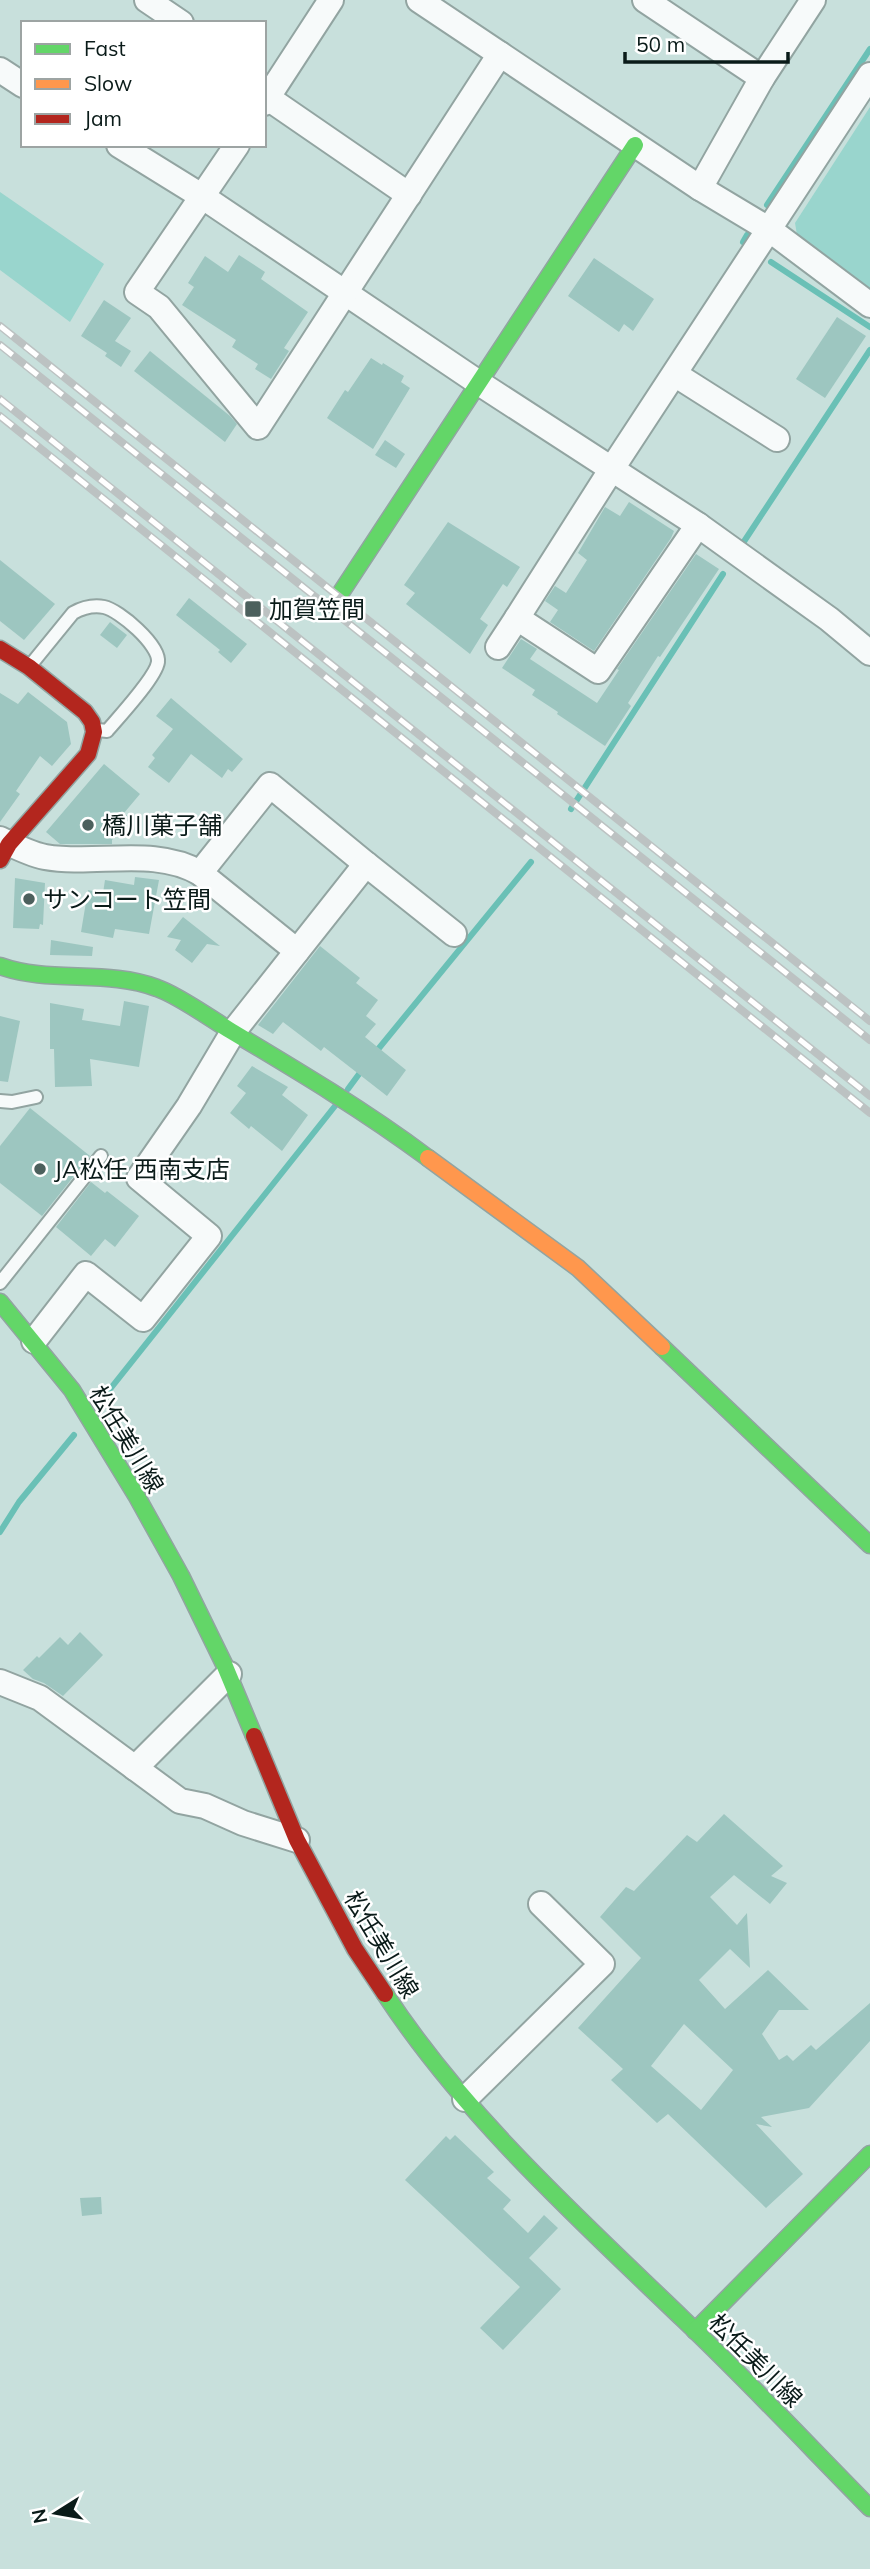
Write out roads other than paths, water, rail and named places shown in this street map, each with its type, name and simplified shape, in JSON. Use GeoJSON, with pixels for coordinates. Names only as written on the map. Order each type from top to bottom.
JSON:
{"type":"FeatureCollection","features":[{"type":"Feature","properties":{"kind":"street"},"geometry":{"type":"LineString","coordinates":[[146,0],[178,21]]}},
{"type":"Feature","properties":{"kind":"street"},"geometry":{"type":"LineString","coordinates":[[331,0],[268,90],[409,195]]}},
{"type":"Feature","properties":{"kind":"street"},"geometry":{"type":"LineString","coordinates":[[419,0],[700,188],[770,230],[870,305]]}},
{"type":"Feature","properties":{"kind":"street"},"geometry":{"type":"LineString","coordinates":[[645,0],[762,78]]}},
{"type":"Feature","properties":{"kind":"street"},"geometry":{"type":"LineString","coordinates":[[700,188],[762,78],[813,0]]}},
{"type":"Feature","properties":{"kind":"street"},"geometry":{"type":"LineString","coordinates":[[236,147],[137,292],[159,307],[258,426],[500,54]]}},
{"type":"Feature","properties":{"kind":"street"},"geometry":{"type":"LineString","coordinates":[[0,70],[21,84]]}},
{"type":"Feature","properties":{"kind":"street"},"geometry":{"type":"LineString","coordinates":[[498,647],[870,75]]}},
{"type":"Feature","properties":{"kind":"street"},"geometry":{"type":"LineString","coordinates":[[340,594],[635,145]]}},
{"type":"Feature","properties":{"kind":"street"},"geometry":{"type":"LineString","coordinates":[[122,147],[203,197],[480,383],[613,467],[829,619],[870,653]]}},
{"type":"Feature","properties":{"kind":"street"},"geometry":{"type":"LineString","coordinates":[[676,375],[777,439]]}},
{"type":"Feature","properties":{"kind":"street"},"geometry":{"type":"LineString","coordinates":[[517,618],[598,671],[698,525]]}},
{"type":"Feature","properties":{"kind":"street"},"geometry":{"type":"LineString","coordinates":[[0,649],[29,667],[85,712],[93,720],[94,730],[93,743],[88,754],[3,848],[44,857],[85,860],[150,859],[189,866],[297,951]]}},
{"type":"Feature","properties":{"kind":"street"},"geometry":{"type":"LineString","coordinates":[[200,873],[270,785],[454,934]]}},
{"type":"Feature","properties":{"kind":"street"},"geometry":{"type":"LineString","coordinates":[[34,1341],[86,1274],[143,1319],[209,1236],[139,1178],[189,1105],[233,1032],[366,864]]}},
{"type":"Feature","properties":{"kind":"street"},"geometry":{"type":"LineString","coordinates":[[0,966],[20,973],[100,976],[158,988],[377,1121],[578,1268],[870,1545]]}},
{"type":"Feature","properties":{"kind":"street","name":"松任美川線"},"geometry":{"type":"LineString","coordinates":[[0,1302],[72,1390],[136,1495],[181,1576],[229,1674],[297,1840],[355,1949],[410,2032],[541,2183],[695,2330],[870,2508]]}},
{"type":"Feature","properties":{"kind":"street"},"geometry":{"type":"LineString","coordinates":[[135,1768],[229,1674]]}},
{"type":"Feature","properties":{"kind":"street"},"geometry":{"type":"LineString","coordinates":[[0,1682],[40,1698],[180,1801],[205,1807],[243,1823],[297,1840]]}},
{"type":"Feature","properties":{"kind":"street"},"geometry":{"type":"LineString","coordinates":[[466,2099],[602,1964],[541,1904]]}},
{"type":"Feature","properties":{"kind":"street"},"geometry":{"type":"LineString","coordinates":[[695,2330],[870,2154]]}},
{"type":"Feature","properties":{"kind":"lane"},"geometry":{"type":"LineString","coordinates":[[29,667],[73,613],[82,608],[103,607],[115,612],[153,644],[158,656],[155,671],[107,731],[94,730]]}},
{"type":"Feature","properties":{"kind":"lane"},"geometry":{"type":"LineString","coordinates":[[0,1101],[36,1097]]}},
{"type":"Feature","properties":{"kind":"lane"},"geometry":{"type":"LineString","coordinates":[[0,1283],[101,1156]]}},
{"type":"Feature","properties":{"kind":"waterway"},"geometry":{"type":"LineString","coordinates":[[767,205],[870,49]]}},
{"type":"Feature","properties":{"kind":"waterway"},"geometry":{"type":"LineString","coordinates":[[747,235],[743,242],[747,244]]}},
{"type":"Feature","properties":{"kind":"waterway"},"geometry":{"type":"LineString","coordinates":[[771,262],[870,327]]}},
{"type":"Feature","properties":{"kind":"waterway"},"geometry":{"type":"LineString","coordinates":[[743,543],[870,350]]}},
{"type":"Feature","properties":{"kind":"waterway"},"geometry":{"type":"LineString","coordinates":[[571,809],[723,574]]}},
{"type":"Feature","properties":{"kind":"waterway"},"geometry":{"type":"LineString","coordinates":[[375,1053],[531,862]]}},
{"type":"Feature","properties":{"kind":"waterway"},"geometry":{"type":"LineString","coordinates":[[348,1089],[362,1070]]}},
{"type":"Feature","properties":{"kind":"waterway"},"geometry":{"type":"LineString","coordinates":[[103,1398],[335,1106]]}},
{"type":"Feature","properties":{"kind":"waterway"},"geometry":{"type":"LineString","coordinates":[[0,1532],[19,1502],[74,1435]]}},
{"type":"Feature","properties":{"kind":"railway"},"geometry":{"type":"LineString","coordinates":[[0,326],[870,1021]]}},
{"type":"Feature","properties":{"kind":"railway"},"geometry":{"type":"LineString","coordinates":[[0,345],[870,1040]]}},
{"type":"Feature","properties":{"kind":"railway"},"geometry":{"type":"LineString","coordinates":[[0,399],[870,1096]]}},
{"type":"Feature","properties":{"kind":"railway"},"geometry":{"type":"LineString","coordinates":[[0,416],[870,1113]]}},
{"type":"Feature","properties":{"kind":"place","name":"加賀笠間"},"geometry":{"type":"Point","coordinates":[253,609]}},
{"type":"Feature","properties":{"kind":"place","name":"橋川菓子舗"},"geometry":{"type":"Point","coordinates":[88,825]}},
{"type":"Feature","properties":{"kind":"place","name":"サンコート笠間"},"geometry":{"type":"Point","coordinates":[29,899]}},
{"type":"Feature","properties":{"kind":"place","name":"JA松任 西南支店"},"geometry":{"type":"Point","coordinates":[40,1169]}}]}
